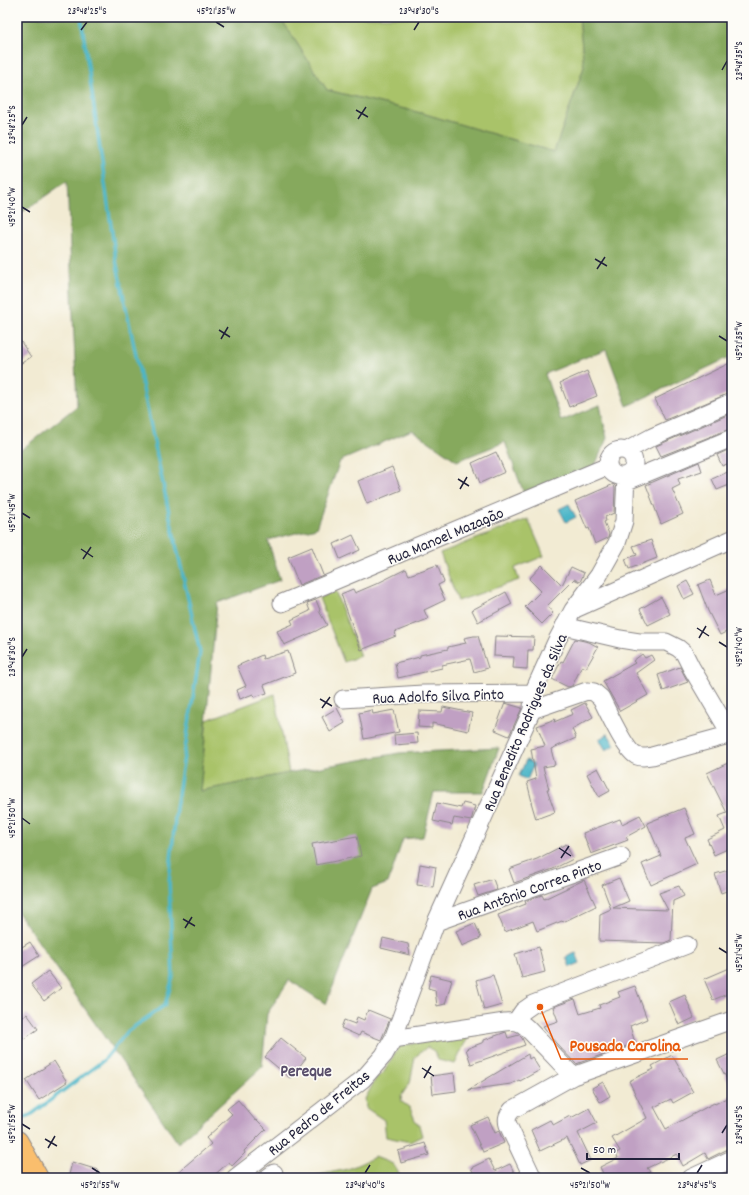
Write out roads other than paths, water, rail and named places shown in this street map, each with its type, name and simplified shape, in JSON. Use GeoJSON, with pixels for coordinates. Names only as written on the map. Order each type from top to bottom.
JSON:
{"type":"FeatureCollection","features":[{"type":"Feature","properties":{"kind":"main road"},"geometry":{"type":"LineString","coordinates":[[17,1142],[37,1178]]}},
{"type":"Feature","properties":{"kind":"street"},"geometry":{"type":"LineString","coordinates":[[626,451],[652,437],[732,402]]}},
{"type":"Feature","properties":{"kind":"street"},"geometry":{"type":"LineString","coordinates":[[626,479],[632,470],[634,463],[632,456],[626,451],[618,450],[611,454],[608,466],[610,470],[626,479],[732,438]]}},
{"type":"Feature","properties":{"kind":"street","name":"Rua Manoel Mazagão"},"geometry":{"type":"LineString","coordinates":[[282,604],[608,466]]}},
{"type":"Feature","properties":{"kind":"street","name":"Rua Benedito Rodrigues da Silva"},"geometry":{"type":"LineString","coordinates":[[393,1039],[436,922],[533,702],[564,626],[573,610],[602,571],[618,543],[624,521],[626,479]]}},
{"type":"Feature","properties":{"kind":"street"},"geometry":{"type":"LineString","coordinates":[[573,610],[732,540]]}},
{"type":"Feature","properties":{"kind":"street"},"geometry":{"type":"LineString","coordinates":[[564,626],[633,641],[666,642],[678,648],[684,653],[691,668],[732,735]]}},
{"type":"Feature","properties":{"kind":"street","name":"Rua Adolfo Silva Pinto"},"geometry":{"type":"LineString","coordinates":[[343,699],[423,694],[533,702],[587,691],[594,692],[601,698],[628,750],[637,756],[652,756],[732,735]]}},
{"type":"Feature","properties":{"kind":"street","name":"Rua Antônio Correa Pinto"},"geometry":{"type":"LineString","coordinates":[[436,922],[621,856]]}},
{"type":"Feature","properties":{"kind":"street"},"geometry":{"type":"LineString","coordinates":[[516,1021],[523,1011],[533,1004],[687,945]]}},
{"type":"Feature","properties":{"kind":"street"},"geometry":{"type":"LineString","coordinates":[[533,1178],[506,1120],[508,1114],[512,1110],[572,1076],[732,1020]]}},
{"type":"Feature","properties":{"kind":"street"},"geometry":{"type":"LineString","coordinates":[[393,1039],[516,1021],[527,1028],[572,1076]]}},
{"type":"Feature","properties":{"kind":"street","name":"Rua Pedro de Freitas"},"geometry":{"type":"LineString","coordinates":[[235,1178],[363,1079],[384,1055],[393,1039]]}},
{"type":"Feature","properties":{"kind":"street"},"geometry":{"type":"LineString","coordinates":[[691,1178],[732,1159]]}},
{"type":"Feature","properties":{"kind":"water"},"geometry":{"type":"Polygon","coordinates":[[[569,504],[576,517],[566,522],[559,509],[569,504]]]}},
{"type":"Feature","properties":{"kind":"water"},"geometry":{"type":"Polygon","coordinates":[[[608,734],[615,745],[606,750],[599,739],[608,734]]]}},
{"type":"Feature","properties":{"kind":"water"},"geometry":{"type":"Polygon","coordinates":[[[526,760],[534,764],[527,780],[519,776],[526,760]]]}},
{"type":"Feature","properties":{"kind":"water"},"geometry":{"type":"Polygon","coordinates":[[[576,953],[580,963],[570,967],[566,957],[576,953]]]}},
{"type":"Feature","properties":{"kind":"waterway"},"geometry":{"type":"LineString","coordinates":[[23,1118],[32,1114],[104,1060],[128,1031],[165,1005],[173,977],[169,882],[176,808],[200,652],[116,260],[81,17]]}},
{"type":"Feature","properties":{"kind":"place","name":"Pousada Carolina"},"geometry":{"type":"Point","coordinates":[540,1007]}},
{"type":"Feature","properties":{"kind":"district","name":"Pereque"},"geometry":{"type":"Point","coordinates":[306,1070]}}]}
